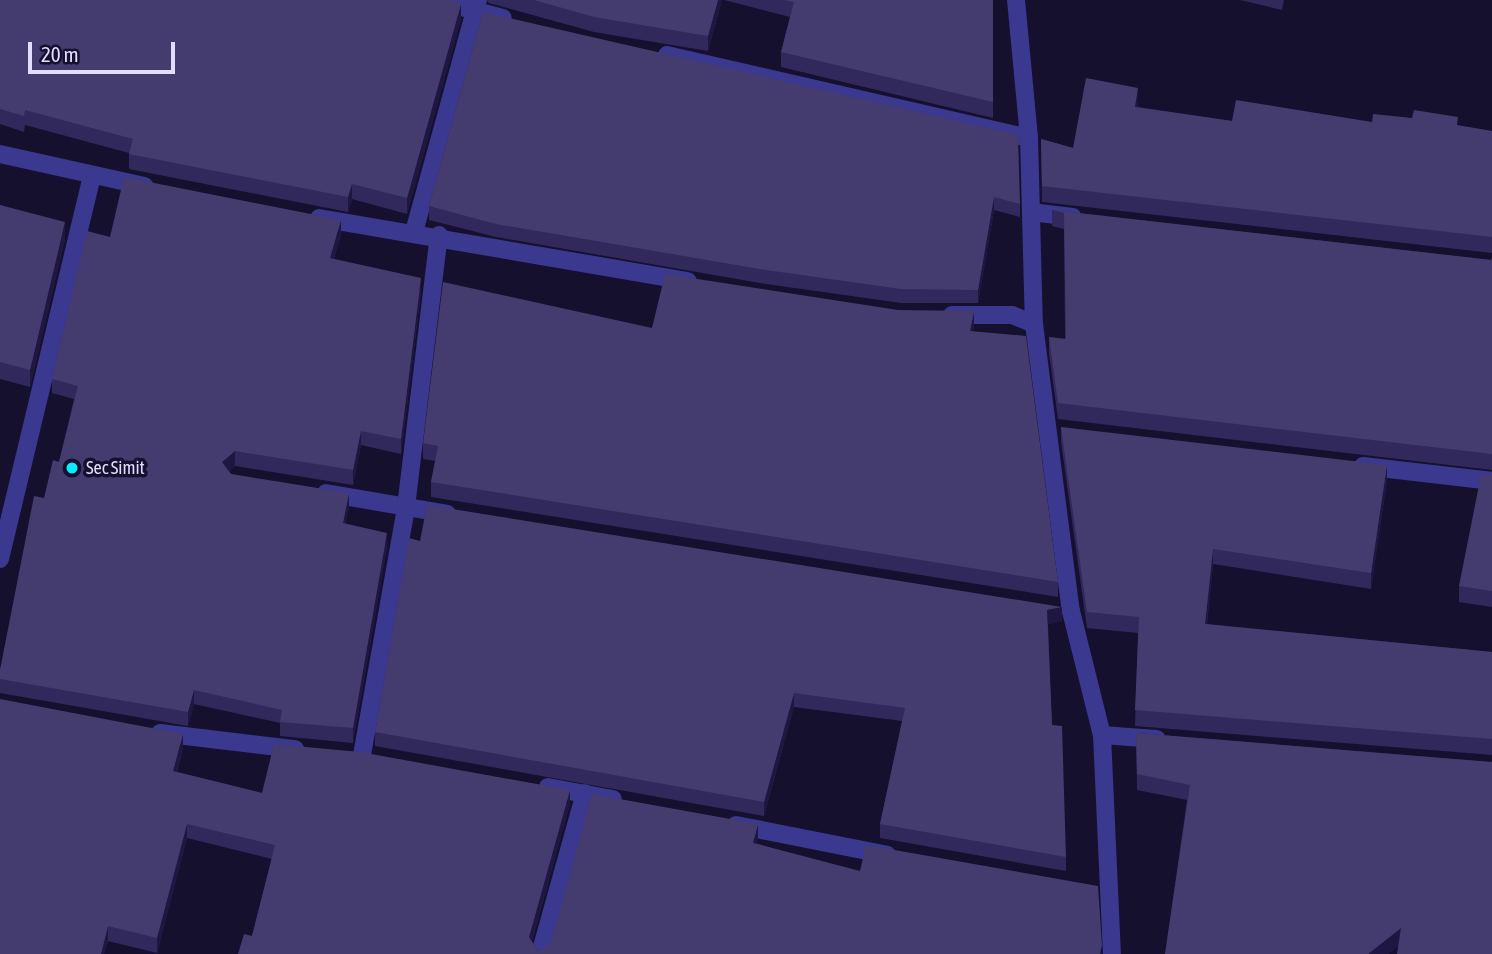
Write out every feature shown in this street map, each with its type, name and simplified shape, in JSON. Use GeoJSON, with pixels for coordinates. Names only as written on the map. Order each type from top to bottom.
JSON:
{"type":"FeatureCollection","features":[{"type":"Feature","properties":{"kind":"street"},"geometry":{"type":"LineString","coordinates":[[436,0],[477,5],[528,24]]}},
{"type":"Feature","properties":{"kind":"street"},"geometry":{"type":"LineString","coordinates":[[1016,0],[1029,138],[1034,324],[1059,431],[1071,611],[1101,735],[1098,889],[1112,954]]}},
{"type":"Feature","properties":{"kind":"street"},"geometry":{"type":"LineString","coordinates":[[414,232],[477,5]]}},
{"type":"Feature","properties":{"kind":"street"},"geometry":{"type":"LineString","coordinates":[[643,51],[1029,138]]}},
{"type":"Feature","properties":{"kind":"street"},"geometry":{"type":"LineString","coordinates":[[0,154],[170,191]]}},
{"type":"Feature","properties":{"kind":"street"},"geometry":{"type":"LineString","coordinates":[[0,559],[92,176]]}},
{"type":"Feature","properties":{"kind":"street"},"geometry":{"type":"LineString","coordinates":[[1031,212],[1100,220]]}},
{"type":"Feature","properties":{"kind":"street"},"geometry":{"type":"LineString","coordinates":[[299,215],[439,235],[710,285]]}},
{"type":"Feature","properties":{"kind":"street"},"geometry":{"type":"LineString","coordinates":[[362,755],[407,508],[439,235]]}},
{"type":"Feature","properties":{"kind":"street"},"geometry":{"type":"LineString","coordinates":[[937,314],[1012,316],[1034,324]]}},
{"type":"Feature","properties":{"kind":"street"},"geometry":{"type":"LineString","coordinates":[[1341,464],[1492,481]]}},
{"type":"Feature","properties":{"kind":"street"},"geometry":{"type":"LineString","coordinates":[[300,489],[474,518]]}},
{"type":"Feature","properties":{"kind":"street"},"geometry":{"type":"LineString","coordinates":[[1044,607],[1071,611]]}},
{"type":"Feature","properties":{"kind":"street"},"geometry":{"type":"LineString","coordinates":[[145,730],[388,760]]}},
{"type":"Feature","properties":{"kind":"street"},"geometry":{"type":"LineString","coordinates":[[1101,735],[1171,740]]}},
{"type":"Feature","properties":{"kind":"street"},"geometry":{"type":"LineString","coordinates":[[533,784],[639,804]]}},
{"type":"Feature","properties":{"kind":"street"},"geometry":{"type":"LineString","coordinates":[[540,954],[585,793]]}},
{"type":"Feature","properties":{"kind":"street"},"geometry":{"type":"LineString","coordinates":[[720,821],[906,859]]}},
{"type":"Feature","properties":{"kind":"building"},"geometry":{"type":"Polygon","coordinates":[[[0,0],[450,0],[461,4],[407,198],[352,184],[348,197],[129,154],[133,139],[25,110],[24,116],[0,109],[0,0]]]}},
{"type":"Feature","properties":{"kind":"building"},"geometry":{"type":"Polygon","coordinates":[[[534,0],[718,0],[708,36],[594,17],[534,0]]]}},
{"type":"Feature","properties":{"kind":"building"},"geometry":{"type":"Polygon","coordinates":[[[784,0],[993,0],[993,102],[781,52],[794,2],[784,0]]]}},
{"type":"Feature","properties":{"kind":"building"},"geometry":{"type":"Polygon","coordinates":[[[483,12],[1018,135],[1020,204],[994,197],[978,290],[901,289],[766,270],[496,224],[429,206],[483,12]]]}},
{"type":"Feature","properties":{"kind":"building"},"geometry":{"type":"Polygon","coordinates":[[[1086,78],[1138,88],[1135,107],[1232,121],[1236,100],[1372,122],[1373,114],[1412,118],[1414,110],[1458,117],[1457,125],[1492,131],[1492,237],[1042,186],[1041,139],[1073,148],[1086,78]]]}},
{"type":"Feature","properties":{"kind":"building"},"geometry":{"type":"Polygon","coordinates":[[[124,177],[341,220],[330,258],[421,278],[401,439],[361,431],[353,470],[235,451],[222,462],[231,474],[349,493],[343,523],[387,533],[353,728],[280,722],[282,710],[194,690],[188,712],[0,679],[34,496],[44,498],[53,460],[59,462],[78,386],[52,379],[87,231],[110,237],[124,177]]]}},
{"type":"Feature","properties":{"kind":"building"},"geometry":{"type":"Polygon","coordinates":[[[0,205],[65,222],[30,370],[0,362],[0,205]]]}},
{"type":"Feature","properties":{"kind":"building"},"geometry":{"type":"Polygon","coordinates":[[[1052,210],[1492,258],[1492,454],[1058,403],[1049,337],[1066,339],[1064,213],[1052,210]]]}},
{"type":"Feature","properties":{"kind":"building"},"geometry":{"type":"Polygon","coordinates":[[[665,274],[898,310],[974,311],[970,331],[1026,336],[1058,582],[431,482],[438,446],[423,443],[443,282],[652,328],[665,274]]]}},
{"type":"Feature","properties":{"kind":"building"},"geometry":{"type":"Polygon","coordinates":[[[1061,427],[1387,465],[1371,573],[1213,549],[1205,624],[1492,652],[1492,739],[1135,710],[1139,617],[1087,612],[1061,427]]]}},
{"type":"Feature","properties":{"kind":"building"},"geometry":{"type":"Polygon","coordinates":[[[1481,475],[1492,475],[1492,591],[1459,586],[1481,475]]]}},
{"type":"Feature","properties":{"kind":"building"},"geometry":{"type":"Polygon","coordinates":[[[427,505],[1062,607],[1047,610],[1052,725],[1062,726],[1066,857],[880,824],[905,708],[794,693],[764,802],[375,732],[409,538],[420,541],[427,505]]]}},
{"type":"Feature","properties":{"kind":"building"},"geometry":{"type":"Polygon","coordinates":[[[0,699],[183,734],[173,771],[262,793],[274,744],[360,752],[570,790],[529,937],[538,951],[551,943],[592,794],[758,824],[753,843],[860,871],[866,845],[1098,886],[1102,945],[1100,954],[238,954],[244,934],[252,936],[275,845],[187,824],[157,938],[108,926],[101,954],[0,954],[0,699]]]}},
{"type":"Feature","properties":{"kind":"building"},"geometry":{"type":"Polygon","coordinates":[[[1136,733],[1492,761],[1492,954],[1397,954],[1401,928],[1368,954],[1165,954],[1190,785],[1137,774],[1136,733]]]}},
{"type":"Feature","properties":{"kind":"place","name":"Sec Simit"},"geometry":{"type":"Point","coordinates":[72,468]}}]}
